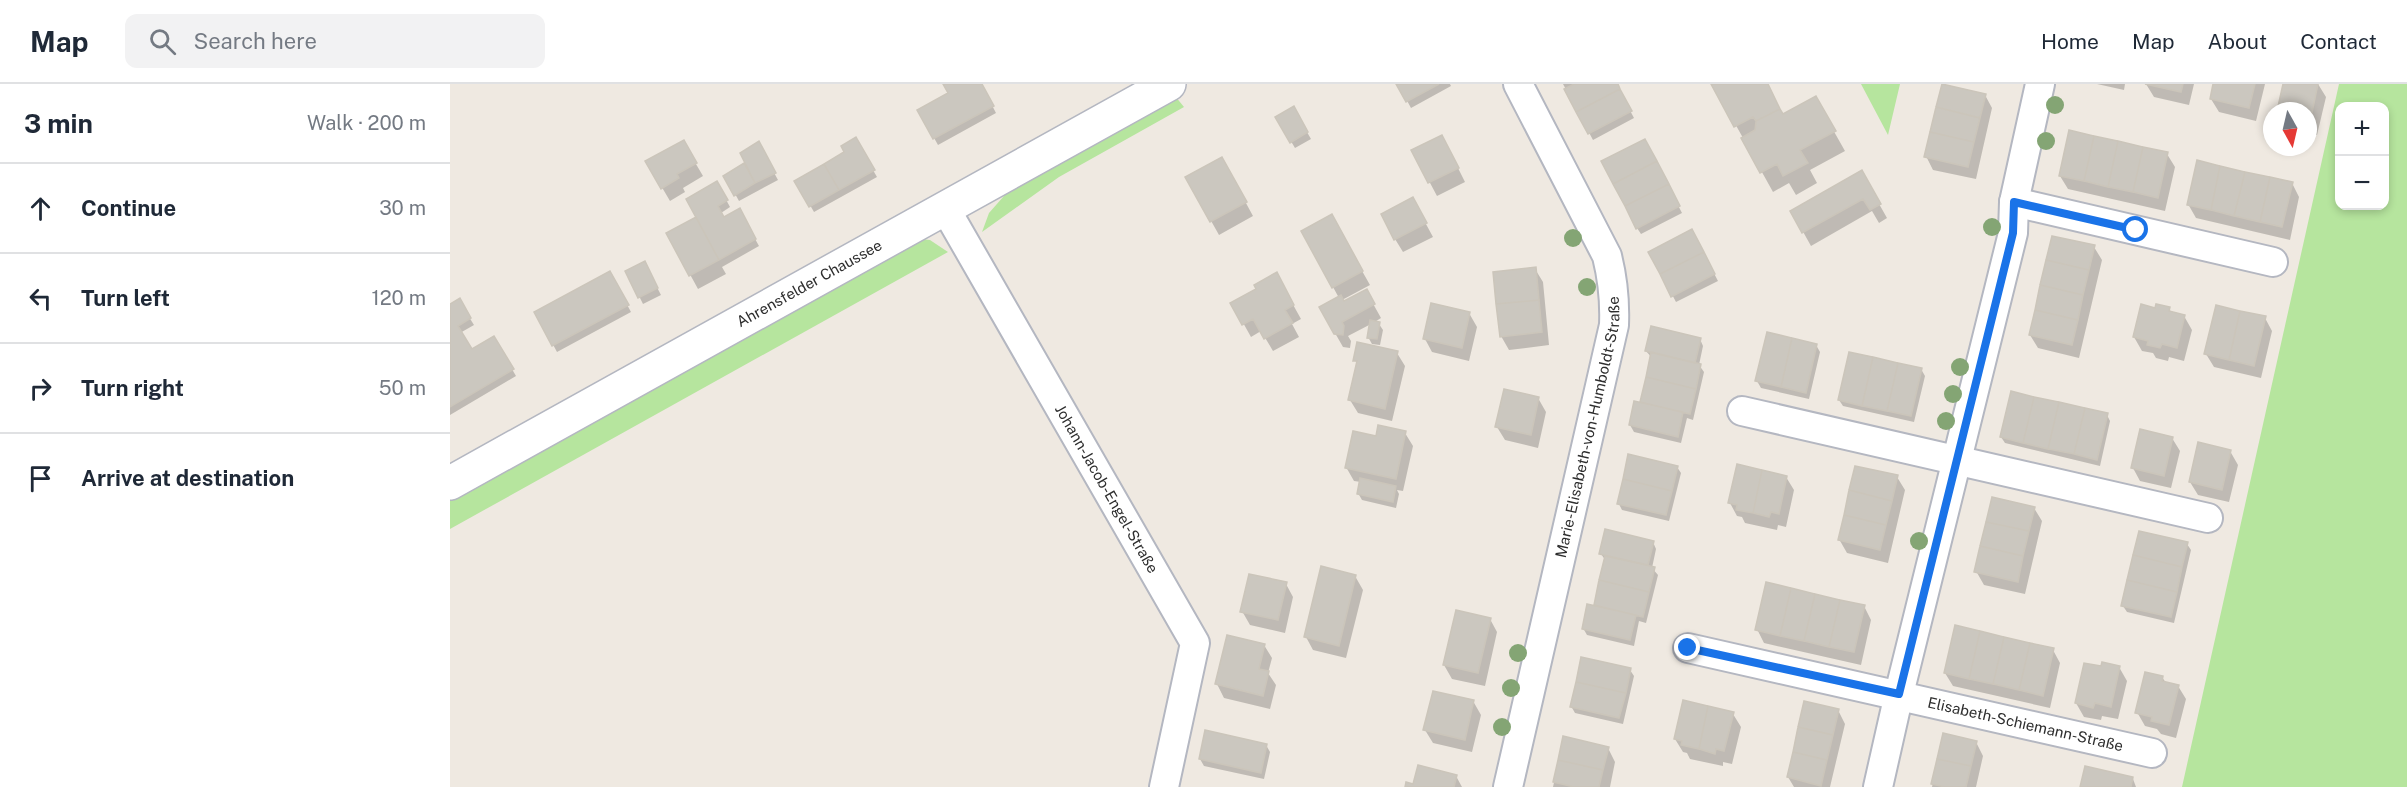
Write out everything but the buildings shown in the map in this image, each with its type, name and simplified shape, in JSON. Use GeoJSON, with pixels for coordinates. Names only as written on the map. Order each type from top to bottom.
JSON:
{"type":"FeatureCollection","features":[{"type":"Feature","properties":{"kind":"main road","name":"Ahrensfelder Chaussee"},"geometry":{"type":"LineString","coordinates":[[450,483],[1169,84]]}},
{"type":"Feature","properties":{"kind":"street","name":"Marie-Elisabeth-von-Humboldt-Straße"},"geometry":{"type":"LineString","coordinates":[[1508,787],[1614,325],[1615,303],[1613,278],[1607,256],[1518,84]]}},
{"type":"Feature","properties":{"kind":"street"},"geometry":{"type":"LineString","coordinates":[[1878,787],[2013,233],[2014,202],[2040,84]]}},
{"type":"Feature","properties":{"kind":"street"},"geometry":{"type":"LineString","coordinates":[[2014,202],[2273,262]]}},
{"type":"Feature","properties":{"kind":"street","name":"Johann-Jacob-Engel-Straße"},"geometry":{"type":"LineString","coordinates":[[945,208],[1195,643],[1164,787]]}},
{"type":"Feature","properties":{"kind":"street"},"geometry":{"type":"LineString","coordinates":[[1742,411],[2208,518]]}},
{"type":"Feature","properties":{"kind":"street","name":"Elisabeth-Schiemann-Straße"},"geometry":{"type":"LineString","coordinates":[[1688,648],[2152,753]]}},
{"type":"Feature","properties":{"kind":"green space"},"geometry":{"type":"Polygon","coordinates":[[[1861,84],[1900,84],[1888,135],[1861,84]]]}},
{"type":"Feature","properties":{"kind":"green space"},"geometry":{"type":"Polygon","coordinates":[[[2339,84],[2407,84],[2407,787],[2182,787],[2339,84]]]}},
{"type":"Feature","properties":{"kind":"green space"},"geometry":{"type":"Polygon","coordinates":[[[1175,96],[1184,107],[1059,177],[982,232],[989,213],[1011,188],[1175,96]]]}},
{"type":"Feature","properties":{"kind":"green space"},"geometry":{"type":"Polygon","coordinates":[[[920,239],[930,240],[948,252],[450,529],[450,499],[920,239]]]}},
{"type":"Feature","properties":{"kind":"route"},"geometry":{"type":"LineString","coordinates":[[1688,648],[1899,694],[2013,233],[2014,202],[2136,230]]}}]}
